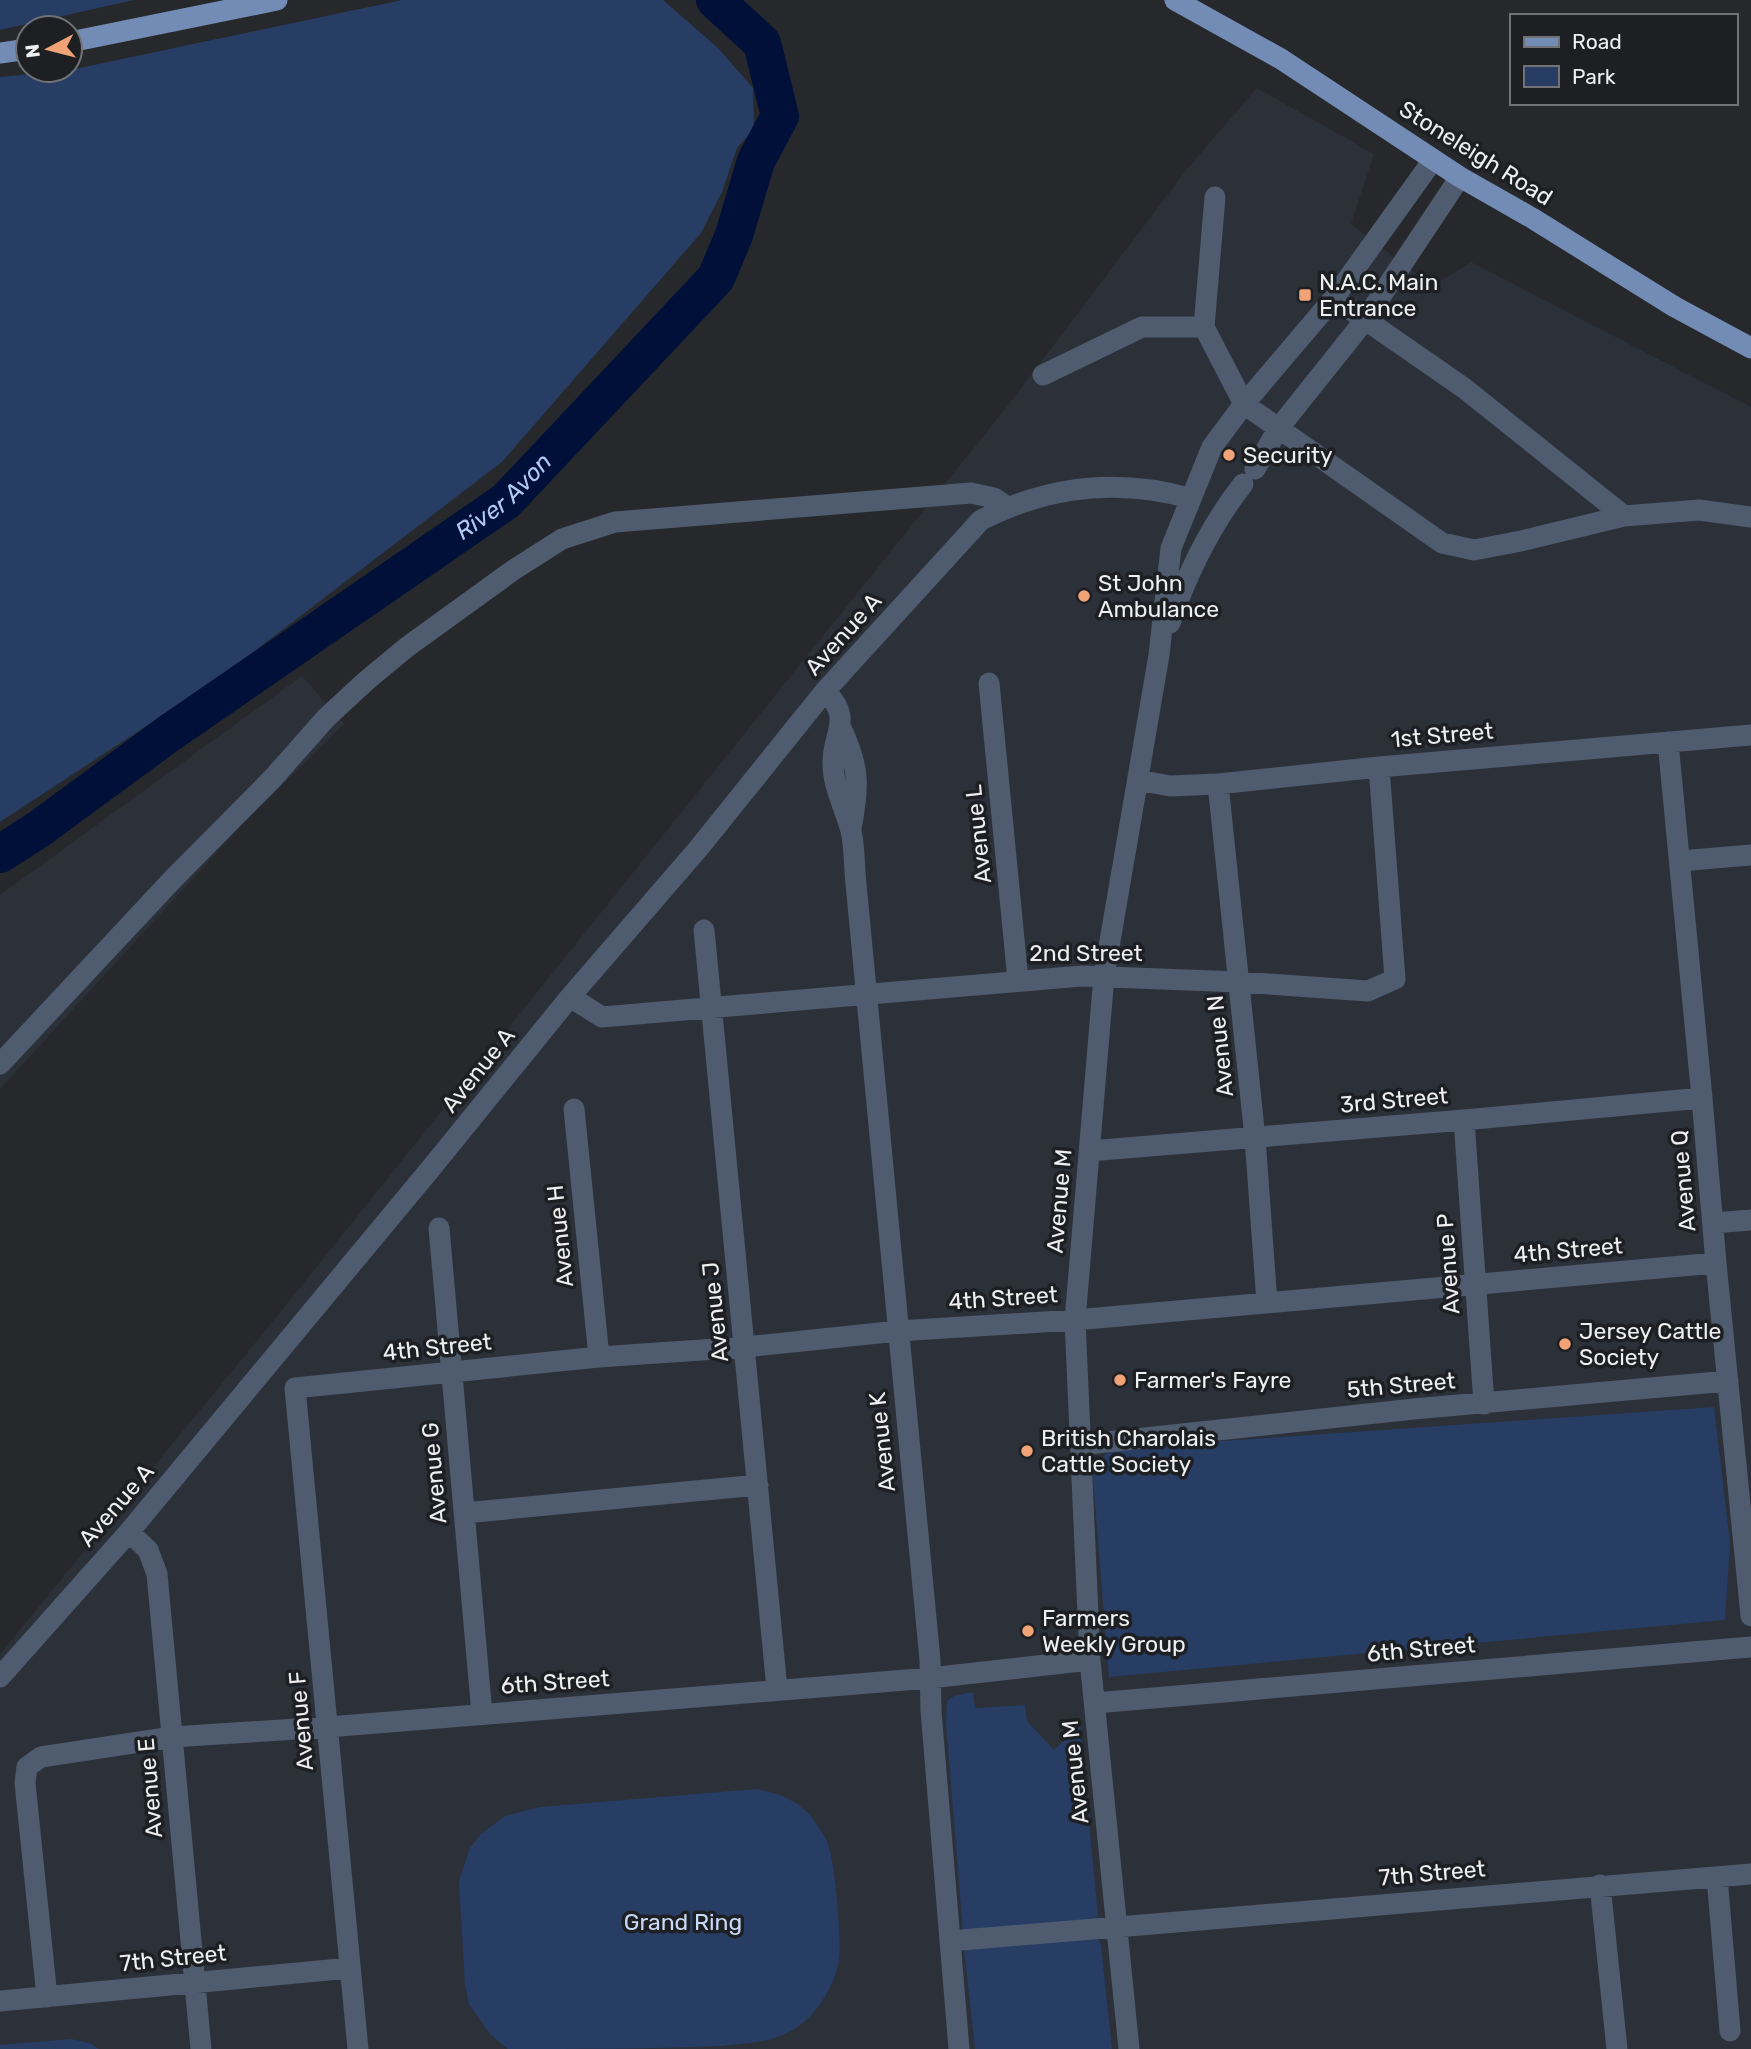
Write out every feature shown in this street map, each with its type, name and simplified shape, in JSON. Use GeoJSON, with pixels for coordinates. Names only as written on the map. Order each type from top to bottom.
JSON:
{"type":"FeatureCollection","features":[{"type":"Feature","properties":{"kind":"main road"},"geometry":{"type":"LineString","coordinates":[[84,39],[277,0]]}},
{"type":"Feature","properties":{"kind":"main road","name":"Stoneleigh Road"},"geometry":{"type":"LineString","coordinates":[[1175,0],[1281,59],[1460,177],[1554,231],[1675,307],[1751,348]]}},
{"type":"Feature","properties":{"kind":"lane"},"geometry":{"type":"LineString","coordinates":[[1159,655],[1171,548],[1189,498],[1212,447],[1244,404],[1334,298],[1433,160]]}},
{"type":"Feature","properties":{"kind":"lane"},"geometry":{"type":"LineString","coordinates":[[1159,655],[1179,597],[1221,513],[1249,476],[1278,429],[1365,320],[1460,177]]}},
{"type":"Feature","properties":{"kind":"lane"},"geometry":{"type":"LineString","coordinates":[[1215,197],[1204,327],[1244,404],[1442,543],[1474,550],[1624,516],[1699,510],[1751,517]]}},
{"type":"Feature","properties":{"kind":"lane"},"geometry":{"type":"LineString","coordinates":[[1334,298],[1464,388],[1624,516]]}},
{"type":"Feature","properties":{"kind":"lane"},"geometry":{"type":"LineString","coordinates":[[1043,375],[1142,327],[1204,327]]}},
{"type":"Feature","properties":{"kind":"lane","name":"Avenue A"},"geometry":{"type":"LineString","coordinates":[[0,1677],[129,1532],[570,997],[698,849],[825,691],[981,520],[1042,494],[1124,486],[1159,490],[1189,498]]}},
{"type":"Feature","properties":{"kind":"lane"},"geometry":{"type":"LineString","coordinates":[[0,1064],[173,879],[273,779],[326,718],[407,647],[512,571],[562,539],[615,522],[971,493],[994,498],[1007,507]]}},
{"type":"Feature","properties":{"kind":"lane","name":"Avenue M"},"geometry":{"type":"LineString","coordinates":[[1129,2049],[1090,1660],[1075,1320],[1104,976],[1159,655]]}},
{"type":"Feature","properties":{"kind":"lane","name":"Avenue L"},"geometry":{"type":"LineString","coordinates":[[989,683],[1018,980]]}},
{"type":"Feature","properties":{"kind":"lane","name":"Avenue K"},"geometry":{"type":"LineString","coordinates":[[825,691],[835,700],[841,728],[833,759],[837,794],[851,831],[867,993],[930,1660],[959,2049]]}},
{"type":"Feature","properties":{"kind":"lane","name":"1st Street"},"geometry":{"type":"LineString","coordinates":[[1138,780],[1170,786],[1218,784],[1379,767],[1751,735]]}},
{"type":"Feature","properties":{"kind":"lane","name":"Avenue Q"},"geometry":{"type":"LineString","coordinates":[[1668,742],[1751,1616]]}},
{"type":"Feature","properties":{"kind":"lane","name":"2nd Street"},"geometry":{"type":"LineString","coordinates":[[570,997],[602,1017],[1018,980],[1104,976],[1368,991],[1395,979],[1379,767]]}},
{"type":"Feature","properties":{"kind":"lane","name":"Avenue N"},"geometry":{"type":"LineString","coordinates":[[1218,784],[1255,1138],[1267,1303]]}},
{"type":"Feature","properties":{"kind":"lane"},"geometry":{"type":"LineString","coordinates":[[1680,861],[1751,855]]}},
{"type":"Feature","properties":{"kind":"lane","name":"Avenue J"},"geometry":{"type":"LineString","coordinates":[[705,930],[776,1689]]}},
{"type":"Feature","properties":{"kind":"lane","name":"3rd Street"},"geometry":{"type":"LineString","coordinates":[[1089,1151],[1702,1098]]}},
{"type":"Feature","properties":{"kind":"lane","name":"Avenue H"},"geometry":{"type":"LineString","coordinates":[[573,1109],[599,1357]]}},
{"type":"Feature","properties":{"kind":"lane","name":"Avenue P"},"geometry":{"type":"LineString","coordinates":[[1464,1120],[1484,1404]]}},
{"type":"Feature","properties":{"kind":"lane"},"geometry":{"type":"LineString","coordinates":[[1713,1223],[1751,1220]]}},
{"type":"Feature","properties":{"kind":"lane","name":"Avenue G"},"geometry":{"type":"LineString","coordinates":[[439,1228],[482,1714]]}},
{"type":"Feature","properties":{"kind":"lane","name":"4th Street"},"geometry":{"type":"LineString","coordinates":[[295,1388],[599,1357],[745,1347],[898,1331],[1075,1320],[1716,1263]]}},
{"type":"Feature","properties":{"kind":"lane"},"geometry":{"type":"LineString","coordinates":[[265,1367],[295,1388]]}},
{"type":"Feature","properties":{"kind":"lane","name":"5th Street"},"geometry":{"type":"LineString","coordinates":[[1079,1445],[1728,1381]]}},
{"type":"Feature","properties":{"kind":"lane","name":"Avenue F"},"geometry":{"type":"LineString","coordinates":[[295,1388],[358,2049]]}},
{"type":"Feature","properties":{"kind":"lane"},"geometry":{"type":"LineString","coordinates":[[464,1513],[758,1485]]}},
{"type":"Feature","properties":{"kind":"lane","name":"Avenue E"},"geometry":{"type":"LineString","coordinates":[[129,1532],[148,1550],[157,1574],[201,2049]]}},
{"type":"Feature","properties":{"kind":"lane","name":"6th Street"},"geometry":{"type":"LineString","coordinates":[[1095,1703],[1751,1647]]}},
{"type":"Feature","properties":{"kind":"lane","name":"6th Street"},"geometry":{"type":"LineString","coordinates":[[47,1997],[25,1783],[27,1767],[41,1757],[172,1737],[328,1727],[930,1678],[1090,1660]]}},
{"type":"Feature","properties":{"kind":"lane","name":"7th Street"},"geometry":{"type":"LineString","coordinates":[[950,1941],[1751,1874]]}},
{"type":"Feature","properties":{"kind":"lane"},"geometry":{"type":"LineString","coordinates":[[1717,1877],[1730,2031]]}},
{"type":"Feature","properties":{"kind":"lane"},"geometry":{"type":"LineString","coordinates":[[1600,1885],[1617,2049]]}},
{"type":"Feature","properties":{"kind":"lane","name":"7th Street"},"geometry":{"type":"LineString","coordinates":[[0,2001],[350,1968]]}},
{"type":"Feature","properties":{"kind":"shaded area"},"geometry":{"type":"Polygon","coordinates":[[[1257,88],[1374,154],[1351,224],[1432,286],[1471,262],[1751,407],[1751,2049],[0,2049],[0,1654],[269,1326],[1009,404],[1187,169],[1257,88]]]}},
{"type":"Feature","properties":{"kind":"shaded area"},"geometry":{"type":"Polygon","coordinates":[[[302,676],[344,724],[240,827],[0,1089],[0,895],[302,676]]]}},
{"type":"Feature","properties":{"kind":"green space"},"geometry":{"type":"Polygon","coordinates":[[[0,0],[134,0],[71,14],[14,14],[14,27],[0,30],[0,0]]]}},
{"type":"Feature","properties":{"kind":"green space"},"geometry":{"type":"Polygon","coordinates":[[[402,0],[663,0],[718,48],[753,88],[754,129],[737,148],[722,192],[701,233],[502,462],[218,679],[0,822],[0,77],[14,76],[14,84],[84,84],[84,67],[402,0]]]}},
{"type":"Feature","properties":{"kind":"green space"},"geometry":{"type":"Polygon","coordinates":[[[1714,1407],[1730,1543],[1725,1620],[1109,1677],[1092,1466],[1106,1454],[1136,1447],[1714,1407]]]}},
{"type":"Feature","properties":{"kind":"green space"},"geometry":{"type":"Polygon","coordinates":[[[973,1692],[975,1708],[1025,1705],[1027,1721],[1054,1750],[1080,1726],[1098,1915],[1095,1920],[963,1932],[946,1725],[947,1701],[954,1696],[973,1692]]]}},
{"type":"Feature","properties":{"kind":"green space","name":"Grand Ring"},"geometry":{"type":"Polygon","coordinates":[[[756,1789],[784,1797],[802,1808],[822,1832],[831,1854],[839,1924],[838,1966],[827,1993],[801,2025],[776,2038],[721,2046],[508,2049],[490,2034],[469,2004],[465,1985],[459,1881],[470,1848],[481,1834],[505,1816],[540,1807],[756,1789]]]}},
{"type":"Feature","properties":{"kind":"green space"},"geometry":{"type":"Polygon","coordinates":[[[1097,1937],[1101,1945],[1112,2049],[975,2049],[964,1949],[1097,1937]]]}},
{"type":"Feature","properties":{"kind":"green space"},"geometry":{"type":"Polygon","coordinates":[[[71,2039],[90,2043],[99,2049],[0,2049],[0,2045],[71,2039]]]}},
{"type":"Feature","properties":{"kind":"waterway","name":"River Avon"},"geometry":{"type":"LineString","coordinates":[[0,854],[39,829],[168,734],[506,501],[716,278],[734,235],[756,161],[780,116],[762,43],[715,0]]}},
{"type":"Feature","properties":{"kind":"place","name":"N.A.C. Main Entrance"},"geometry":{"type":"Point","coordinates":[1305,295]}},
{"type":"Feature","properties":{"kind":"place","name":"Security"},"geometry":{"type":"Point","coordinates":[1229,455]}},
{"type":"Feature","properties":{"kind":"place","name":"St John Ambulance"},"geometry":{"type":"Point","coordinates":[1084,596]}},
{"type":"Feature","properties":{"kind":"place","name":"Jersey Cattle Society"},"geometry":{"type":"Point","coordinates":[1565,1344]}},
{"type":"Feature","properties":{"kind":"place","name":"Farmer's Fayre"},"geometry":{"type":"Point","coordinates":[1120,1380]}},
{"type":"Feature","properties":{"kind":"place","name":"British Charolais Cattle Society"},"geometry":{"type":"Point","coordinates":[1027,1451]}},
{"type":"Feature","properties":{"kind":"place","name":"Farmers Weekly Group"},"geometry":{"type":"Point","coordinates":[1028,1631]}}]}
